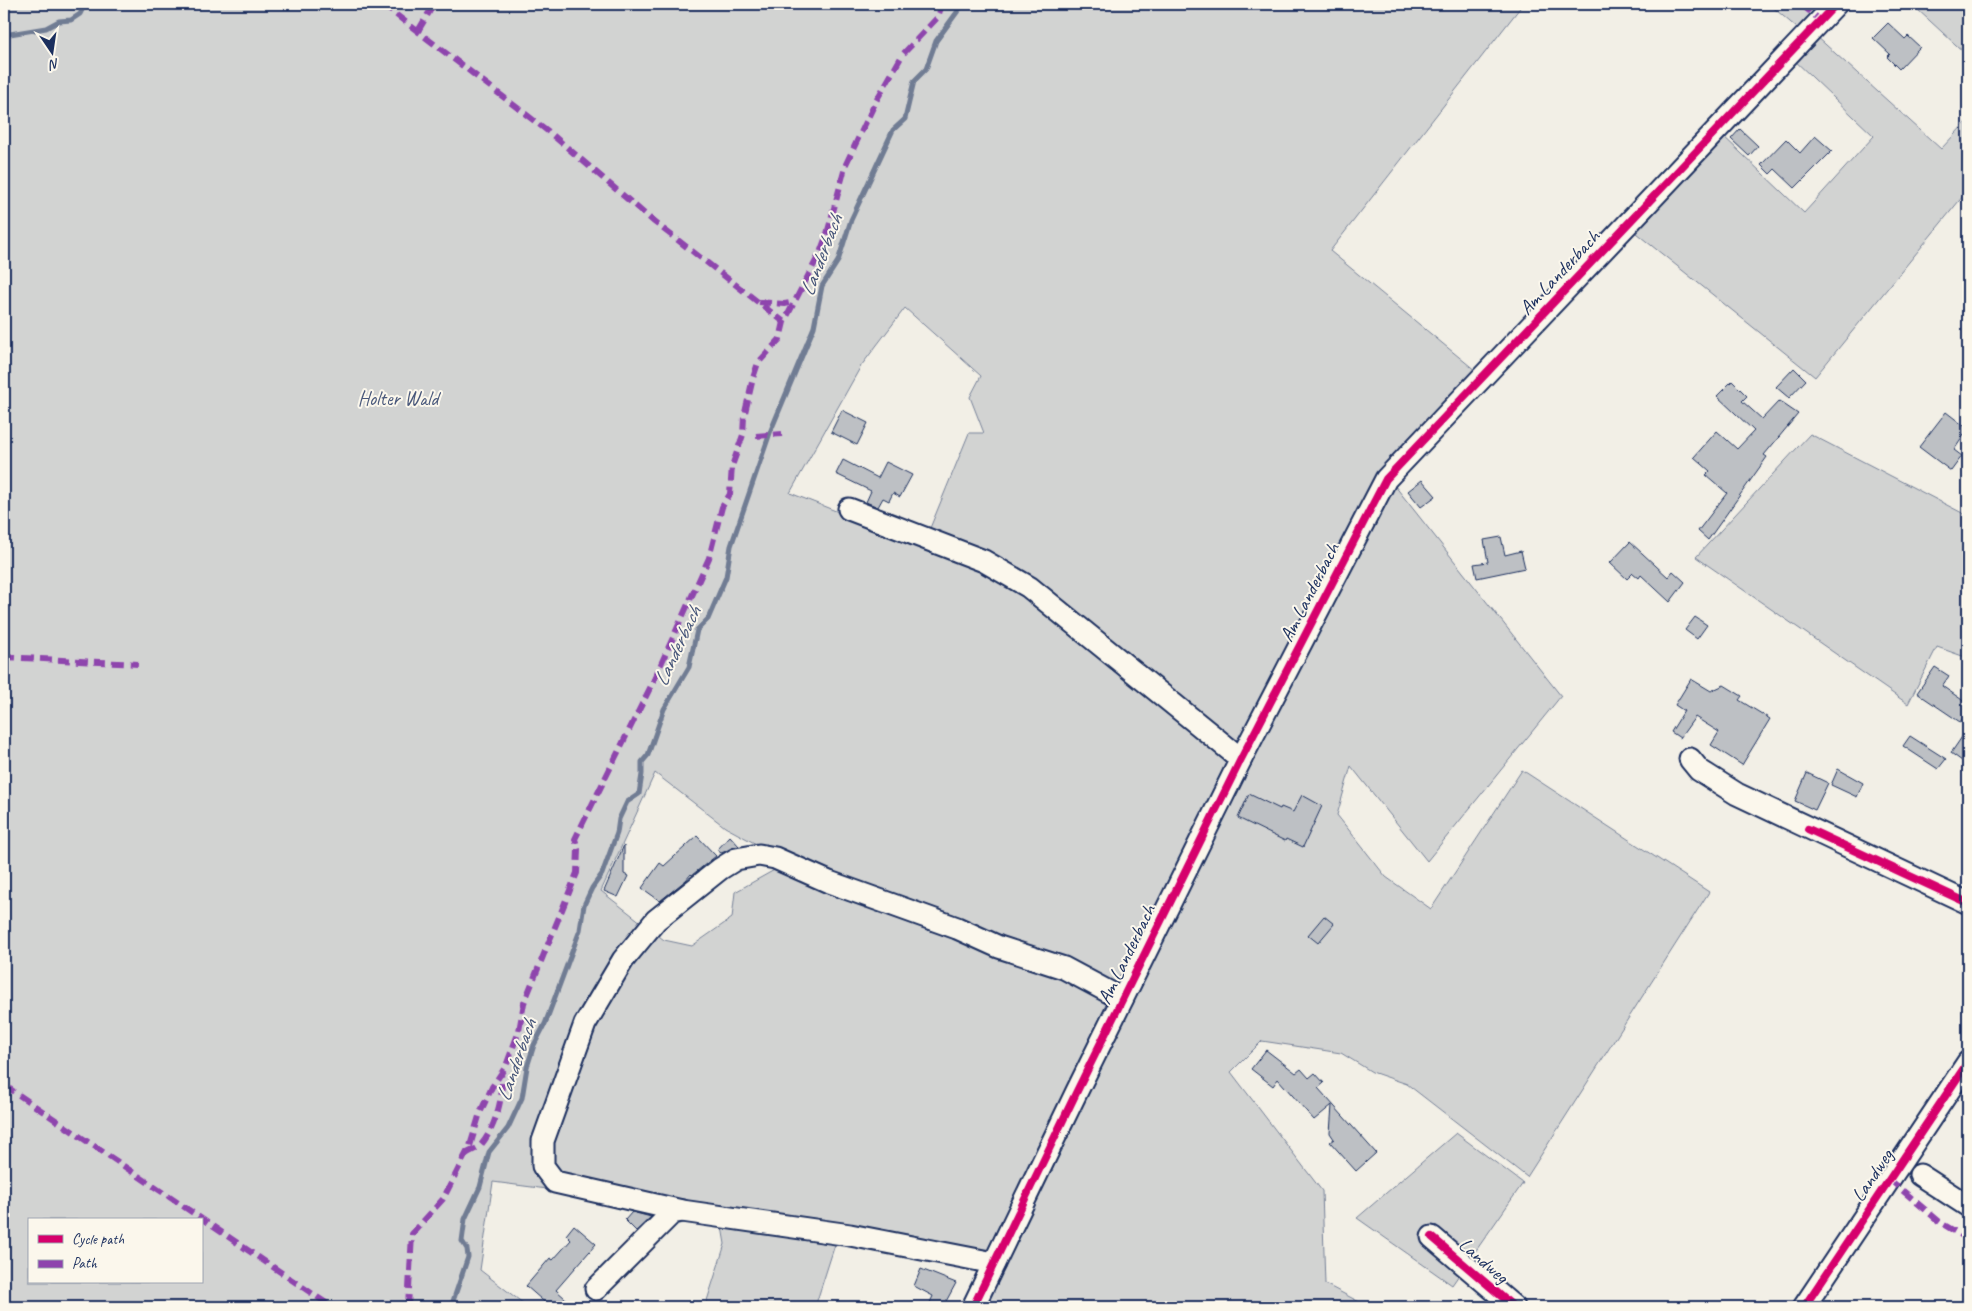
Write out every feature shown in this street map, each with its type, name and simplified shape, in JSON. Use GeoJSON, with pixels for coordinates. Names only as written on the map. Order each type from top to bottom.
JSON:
{"type":"FeatureCollection","features":[{"type":"Feature","properties":{"kind":"street","name":"Am Landerbach"},"geometry":{"type":"LineString","coordinates":[[973,1307],[1241,759],[1386,479],[1836,4]]}},
{"type":"Feature","properties":{"kind":"street"},"geometry":{"type":"LineString","coordinates":[[849,509],[984,561],[1028,587],[1241,759]]}},
{"type":"Feature","properties":{"kind":"street"},"geometry":{"type":"LineString","coordinates":[[1690,759],[1699,770],[1737,794],[1968,904]]}},
{"type":"Feature","properties":{"kind":"street"},"geometry":{"type":"LineString","coordinates":[[994,1263],[850,1235],[682,1211],[555,1182],[543,1166],[543,1141],[585,1024],[623,960],[656,920],[720,869],[736,859],[759,855],[775,858],[829,882],[949,925],[999,947],[1064,968],[1122,999]]}},
{"type":"Feature","properties":{"kind":"street","name":"Landweg"},"geometry":{"type":"LineString","coordinates":[[1804,1307],[1968,1062]]}},
{"type":"Feature","properties":{"kind":"street"},"geometry":{"type":"LineString","coordinates":[[1920,1175],[1968,1206]]}},
{"type":"Feature","properties":{"kind":"street"},"geometry":{"type":"LineString","coordinates":[[596,1289],[672,1213],[682,1211]]}},
{"type":"Feature","properties":{"kind":"street","name":"Landweg"},"geometry":{"type":"LineString","coordinates":[[1432,1237],[1514,1307]]}},
{"type":"Feature","properties":{"kind":"green space","name":"Holter Wald"},"geometry":{"type":"Polygon","coordinates":[[[4,4],[1523,4],[1330,251],[1476,371],[1381,475],[1238,751],[1031,579],[928,533],[969,433],[984,433],[970,397],[981,376],[905,308],[861,366],[790,493],[981,568],[1024,591],[1235,758],[991,1256],[849,1228],[493,1182],[480,1270],[528,1307],[4,1307],[4,4]],[[655,773],[601,891],[664,940],[692,946],[732,918],[735,892],[778,868],[771,852],[725,827],[655,773]]]}},
{"type":"Feature","properties":{"kind":"green space"},"geometry":{"type":"Polygon","coordinates":[[[1769,4],[1820,4],[1797,28],[1769,4]]]}},
{"type":"Feature","properties":{"kind":"green space"},"geometry":{"type":"Polygon","coordinates":[[[1923,4],[1968,4],[1968,56],[1917,9],[1923,4]]]}},
{"type":"Feature","properties":{"kind":"green space"},"geometry":{"type":"Polygon","coordinates":[[[1815,35],[1941,149],[1968,120],[1968,190],[1815,377],[1631,229],[1720,133],[1804,213],[1874,136],[1792,58],[1815,35]]]}},
{"type":"Feature","properties":{"kind":"green space"},"geometry":{"type":"Polygon","coordinates":[[[1810,434],[1968,516],[1968,658],[1937,647],[1908,704],[1696,557],[1810,434]]]}},
{"type":"Feature","properties":{"kind":"green space"},"geometry":{"type":"Polygon","coordinates":[[[1391,481],[1561,696],[1427,861],[1351,766],[1337,815],[1386,877],[1431,909],[1522,770],[1709,892],[1527,1177],[1407,1084],[1372,1072],[1341,1053],[1262,1041],[1231,1072],[1322,1191],[1325,1284],[1369,1307],[982,1307],[1247,761],[1288,693],[1391,481]]]}},
{"type":"Feature","properties":{"kind":"green space"},"geometry":{"type":"Polygon","coordinates":[[[1456,1133],[1523,1183],[1452,1285],[1357,1218],[1456,1133]]]}},
{"type":"Feature","properties":{"kind":"green space"},"geometry":{"type":"Polygon","coordinates":[[[721,1221],[838,1235],[815,1307],[705,1307],[725,1244],[721,1221]]]}},
{"type":"Feature","properties":{"kind":"building"},"geometry":{"type":"Polygon","coordinates":[[[1888,23],[1905,39],[1908,36],[1920,47],[1899,69],[1887,57],[1890,54],[1873,38],[1888,23]]]}},
{"type":"Feature","properties":{"kind":"building"},"geometry":{"type":"Polygon","coordinates":[[[1740,129],[1758,146],[1749,156],[1731,139],[1740,129]]]}},
{"type":"Feature","properties":{"kind":"building"},"geometry":{"type":"Polygon","coordinates":[[[1815,136],[1832,151],[1795,188],[1775,169],[1770,174],[1761,165],[1786,139],[1800,153],[1815,136]]]}},
{"type":"Feature","properties":{"kind":"building"},"geometry":{"type":"Polygon","coordinates":[[[1794,368],[1806,380],[1789,398],[1776,387],[1794,368]]]}},
{"type":"Feature","properties":{"kind":"building"},"geometry":{"type":"Polygon","coordinates":[[[1732,381],[1747,396],[1742,401],[1762,419],[1779,401],[1798,414],[1764,455],[1767,457],[1708,540],[1698,531],[1727,493],[1706,475],[1710,471],[1694,457],[1717,431],[1737,449],[1754,431],[1717,396],[1732,381]]]}},
{"type":"Feature","properties":{"kind":"building"},"geometry":{"type":"Polygon","coordinates":[[[842,410],[868,423],[857,445],[831,432],[842,410]]]}},
{"type":"Feature","properties":{"kind":"building"},"geometry":{"type":"Polygon","coordinates":[[[1946,412],[1968,429],[1954,450],[1962,456],[1951,471],[1919,447],[1946,412]]]}},
{"type":"Feature","properties":{"kind":"building"},"geometry":{"type":"Polygon","coordinates":[[[843,460],[878,478],[886,462],[912,475],[900,497],[893,493],[889,501],[883,498],[878,507],[866,502],[871,491],[836,474],[843,460]]]}},
{"type":"Feature","properties":{"kind":"building"},"geometry":{"type":"Polygon","coordinates":[[[1422,480],[1436,496],[1421,507],[1408,491],[1422,480]]]}},
{"type":"Feature","properties":{"kind":"building"},"geometry":{"type":"Polygon","coordinates":[[[1501,537],[1505,555],[1521,551],[1525,568],[1477,578],[1474,564],[1488,562],[1484,540],[1501,537]]]}},
{"type":"Feature","properties":{"kind":"building"},"geometry":{"type":"Polygon","coordinates":[[[1630,542],[1668,577],[1673,571],[1685,582],[1670,602],[1641,575],[1639,578],[1633,573],[1627,579],[1610,563],[1630,542]]]}},
{"type":"Feature","properties":{"kind":"building"},"geometry":{"type":"Polygon","coordinates":[[[1695,617],[1707,625],[1697,639],[1685,630],[1695,617]]]}},
{"type":"Feature","properties":{"kind":"building"},"geometry":{"type":"Polygon","coordinates":[[[1935,667],[1949,676],[1942,686],[1968,704],[1968,710],[1960,722],[1917,693],[1935,667]]]}},
{"type":"Feature","properties":{"kind":"building"},"geometry":{"type":"Polygon","coordinates":[[[1691,679],[1711,691],[1724,685],[1742,696],[1739,700],[1770,719],[1742,765],[1711,745],[1719,732],[1695,717],[1680,738],[1671,732],[1684,711],[1675,705],[1691,679]]]}},
{"type":"Feature","properties":{"kind":"building"},"geometry":{"type":"Polygon","coordinates":[[[1968,728],[1968,752],[1962,761],[1951,753],[1968,728]]]}},
{"type":"Feature","properties":{"kind":"building"},"geometry":{"type":"Polygon","coordinates":[[[1910,736],[1946,759],[1938,769],[1903,746],[1910,736]]]}},
{"type":"Feature","properties":{"kind":"building"},"geometry":{"type":"Polygon","coordinates":[[[1838,769],[1863,783],[1857,797],[1831,785],[1838,769]]]}},
{"type":"Feature","properties":{"kind":"building"},"geometry":{"type":"Polygon","coordinates":[[[1807,773],[1828,783],[1815,810],[1795,801],[1807,773]]]}},
{"type":"Feature","properties":{"kind":"building"},"geometry":{"type":"Polygon","coordinates":[[[1249,794],[1280,809],[1281,807],[1293,812],[1302,795],[1322,806],[1303,847],[1286,839],[1285,841],[1238,818],[1249,794]]]}},
{"type":"Feature","properties":{"kind":"building"},"geometry":{"type":"Polygon","coordinates":[[[697,836],[716,856],[691,874],[660,901],[642,888],[660,863],[664,866],[697,836]]]}},
{"type":"Feature","properties":{"kind":"building"},"geometry":{"type":"Polygon","coordinates":[[[730,836],[739,846],[721,853],[717,850],[730,836]]]}},
{"type":"Feature","properties":{"kind":"building"},"geometry":{"type":"Polygon","coordinates":[[[624,845],[624,874],[628,876],[618,897],[604,891],[624,845]]]}},
{"type":"Feature","properties":{"kind":"building"},"geometry":{"type":"Polygon","coordinates":[[[1324,916],[1334,924],[1318,943],[1308,935],[1324,916]]]}},
{"type":"Feature","properties":{"kind":"building"},"geometry":{"type":"Polygon","coordinates":[[[1266,1050],[1296,1073],[1301,1069],[1309,1078],[1315,1073],[1324,1083],[1318,1088],[1376,1153],[1356,1171],[1330,1142],[1334,1139],[1330,1133],[1332,1105],[1314,1120],[1278,1079],[1273,1086],[1251,1069],[1266,1050]]]}},
{"type":"Feature","properties":{"kind":"building"},"geometry":{"type":"Polygon","coordinates":[[[632,1212],[651,1217],[636,1231],[625,1220],[632,1212]]]}},
{"type":"Feature","properties":{"kind":"building"},"geometry":{"type":"Polygon","coordinates":[[[574,1225],[596,1244],[556,1290],[575,1307],[550,1307],[526,1286],[550,1258],[553,1260],[571,1240],[566,1235],[574,1225]]]}},
{"type":"Feature","properties":{"kind":"building"},"geometry":{"type":"Polygon","coordinates":[[[921,1269],[956,1283],[943,1307],[928,1307],[933,1296],[914,1286],[921,1269]]]}},
{"type":"Feature","properties":{"kind":"waterway"},"geometry":{"type":"LineString","coordinates":[[4,35],[46,28],[59,21],[71,20],[80,14],[85,4]]}},
{"type":"Feature","properties":{"kind":"waterway","name":"Landerbach"},"geometry":{"type":"LineString","coordinates":[[451,1307],[468,1257],[467,1249],[462,1241],[465,1219],[480,1187],[489,1152],[508,1128],[522,1098],[527,1067],[534,1045],[545,1024],[580,930],[584,905],[592,888],[602,874],[617,833],[619,819],[627,802],[639,794],[642,762],[648,755],[664,709],[689,667],[697,630],[708,619],[726,577],[731,546],[771,430],[814,327],[822,286],[838,261],[851,220],[893,130],[905,119],[914,81],[926,69],[936,41],[963,4]]}},
{"type":"Feature","properties":{"kind":"marked path"},"geometry":{"type":"LineString","coordinates":[[382,4],[549,132],[653,221],[784,322]]}},
{"type":"Feature","properties":{"kind":"marked path"},"geometry":{"type":"LineString","coordinates":[[418,31],[434,4]]}},
{"type":"Feature","properties":{"kind":"marked path"},"geometry":{"type":"LineString","coordinates":[[408,1307],[412,1234],[443,1199],[470,1146],[480,1113],[492,1087],[506,1066],[519,1031],[524,1003],[577,873],[578,849],[575,839],[652,684],[709,558],[722,507],[730,494],[732,466],[743,435],[744,417],[758,363],[780,339],[784,322],[820,253],[846,164],[876,101],[903,54],[938,17],[942,4]]}},
{"type":"Feature","properties":{"kind":"marked path"},"geometry":{"type":"LineString","coordinates":[[1801,4],[1820,20]]}},
{"type":"Feature","properties":{"kind":"marked path"},"geometry":{"type":"LineString","coordinates":[[759,302],[785,304],[794,302]]}},
{"type":"Feature","properties":{"kind":"marked path"},"geometry":{"type":"LineString","coordinates":[[756,436],[782,434]]}},
{"type":"Feature","properties":{"kind":"marked path"},"geometry":{"type":"LineString","coordinates":[[4,657],[138,664]]}},
{"type":"Feature","properties":{"kind":"marked path"},"geometry":{"type":"LineString","coordinates":[[466,1154],[480,1146],[490,1131],[498,1112],[502,1091],[501,1074]]}},
{"type":"Feature","properties":{"kind":"marked path"},"geometry":{"type":"LineString","coordinates":[[4,1085],[201,1218]]}},
{"type":"Feature","properties":{"kind":"marked path"},"geometry":{"type":"LineString","coordinates":[[1889,1179],[1941,1223],[1968,1239]]}},
{"type":"Feature","properties":{"kind":"marked path"},"geometry":{"type":"LineString","coordinates":[[202,1219],[332,1307]]}},
{"type":"Feature","properties":{"kind":"cycle path"},"geometry":{"type":"LineString","coordinates":[[973,1307],[1241,759],[1386,479],[1836,4]]}},
{"type":"Feature","properties":{"kind":"cycle path"},"geometry":{"type":"LineString","coordinates":[[1808,829],[1968,903]]}},
{"type":"Feature","properties":{"kind":"cycle path"},"geometry":{"type":"LineString","coordinates":[[1804,1307],[1968,1062]]}},
{"type":"Feature","properties":{"kind":"cycle path"},"geometry":{"type":"LineString","coordinates":[[1432,1237],[1514,1307]]}}]}
